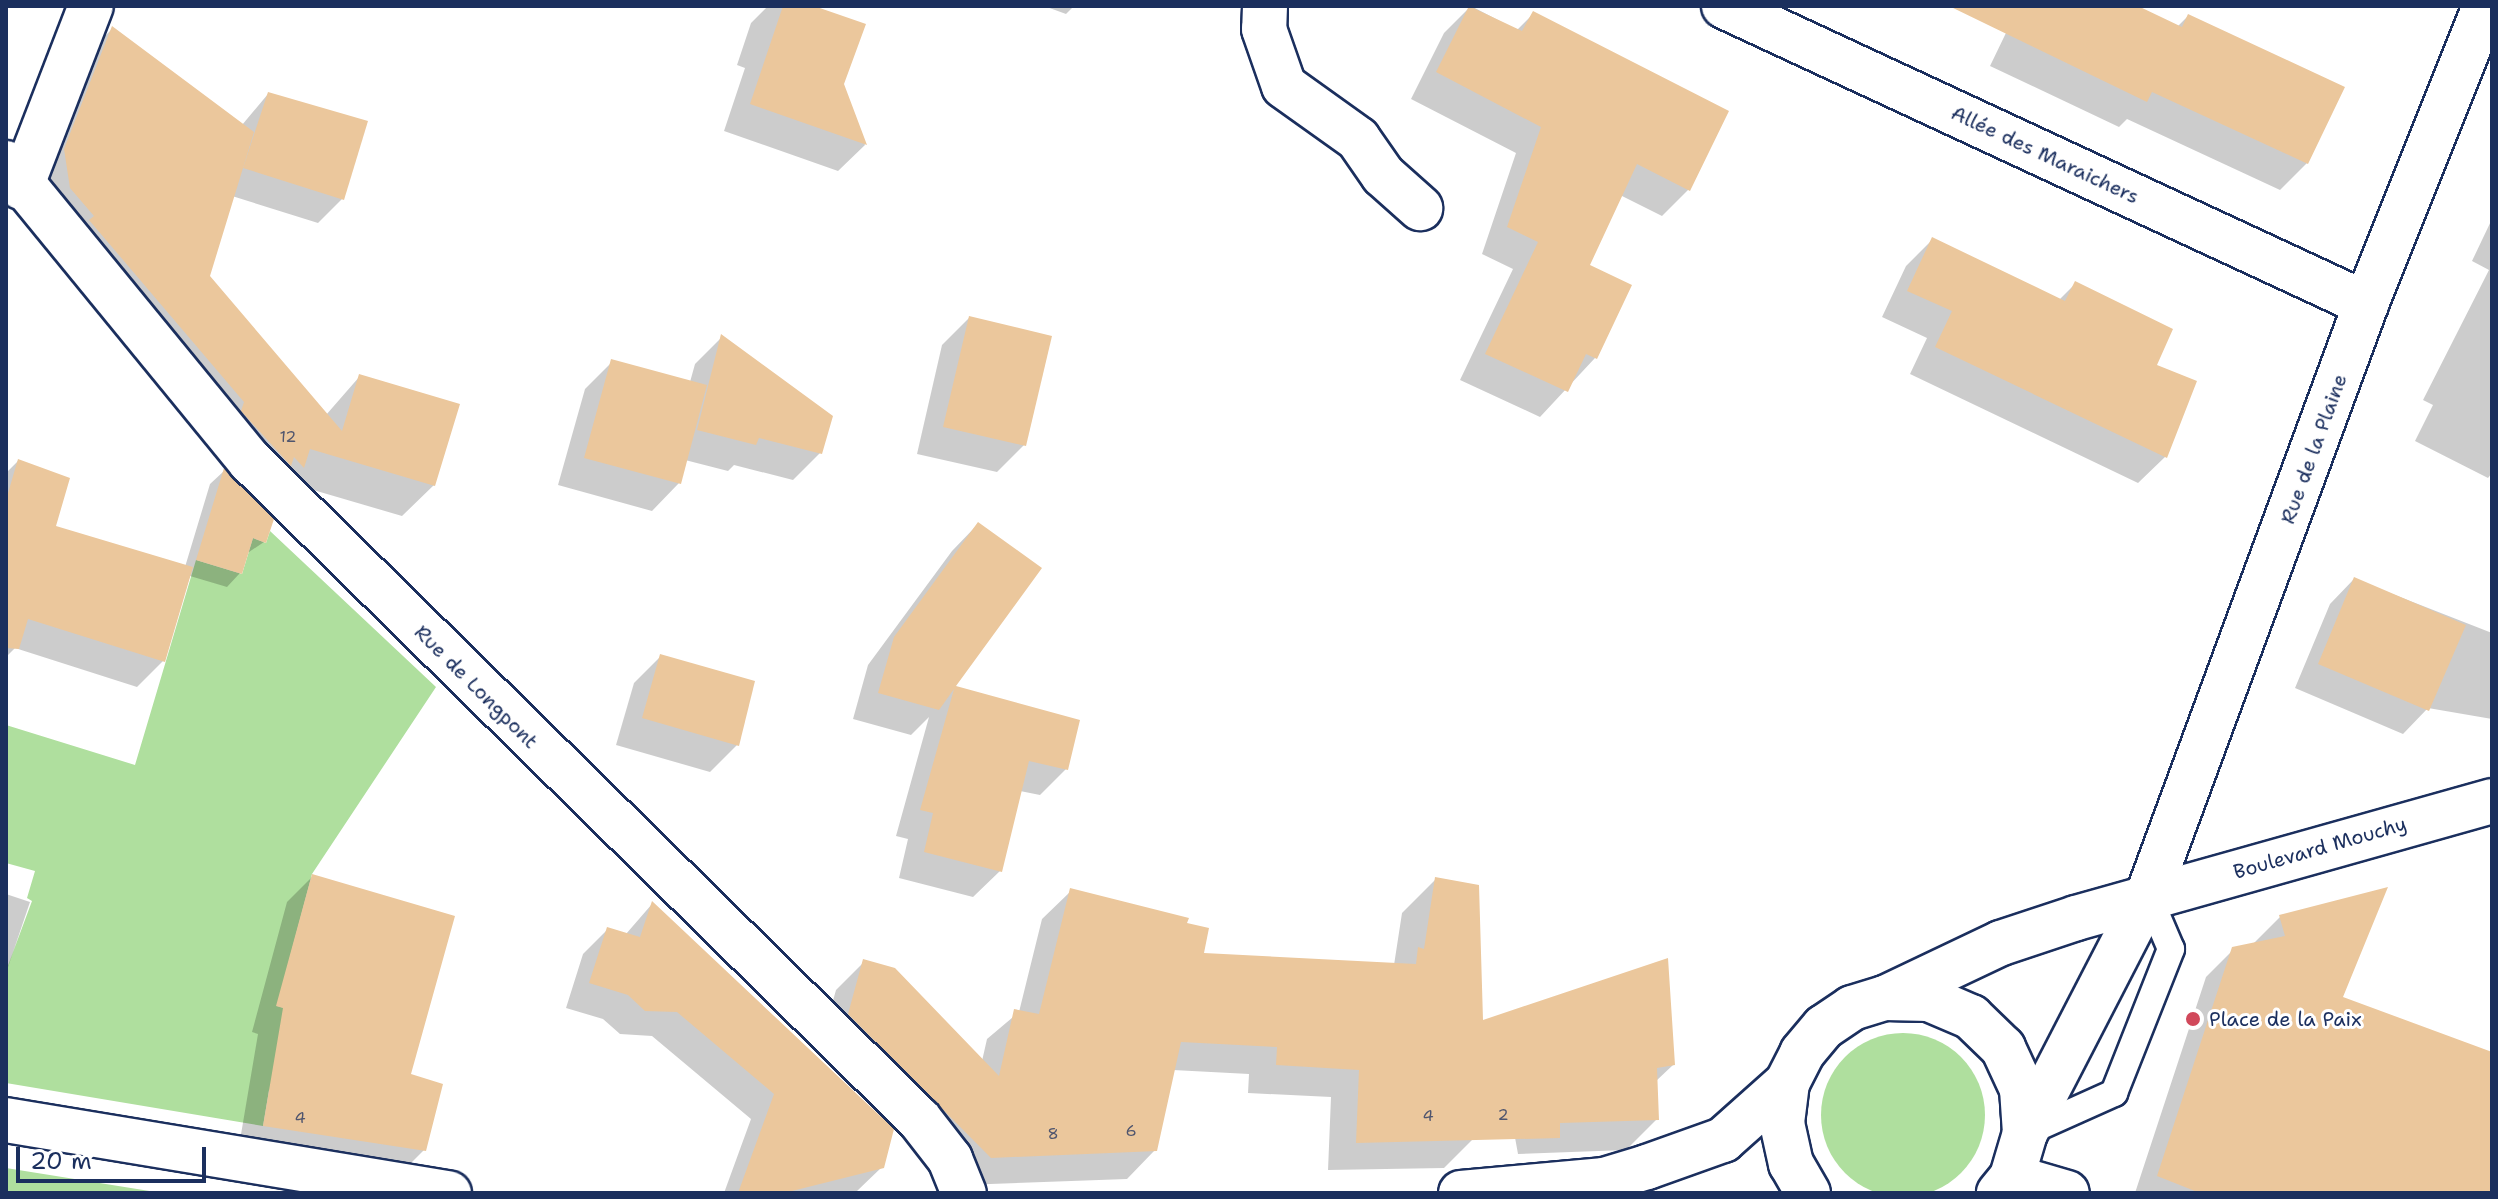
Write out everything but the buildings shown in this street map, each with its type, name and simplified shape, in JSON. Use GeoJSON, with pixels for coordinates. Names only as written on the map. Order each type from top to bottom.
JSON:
{"type":"FeatureCollection","features":[{"type":"Feature","properties":{"kind":"street"},"geometry":{"type":"LineString","coordinates":[[14,175],[91,6]]}},
{"type":"Feature","properties":{"kind":"street"},"geometry":{"type":"LineString","coordinates":[[1265,6],[1264,29],[1284,86],[1358,139],[1383,175],[1420,208]]}},
{"type":"Feature","properties":{"kind":"street","name":"Allée des Maraichers"},"geometry":{"type":"LineString","coordinates":[[1724,6],[2366,304]]}},
{"type":"Feature","properties":{"kind":"street","name":"Rue de la Plaine"},"geometry":{"type":"LineString","coordinates":[[2148,895],[2366,304],[2485,6]]}},
{"type":"Feature","properties":{"kind":"street","name":"Rue de Longpont"},"geometry":{"type":"LineString","coordinates":[[14,175],[250,461],[919,1119],[950,1159],[964,1193]]}},
{"type":"Feature","properties":{"kind":"street","name":"Boulevard Mouchy"},"geometry":{"type":"LineString","coordinates":[[1885,998],[2001,943],[2148,895],[2492,801]]}},
{"type":"Feature","properties":{"kind":"street"},"geometry":{"type":"LineString","coordinates":[[2067,1193],[2006,1185],[2025,1133],[2148,895]]}},
{"type":"Feature","properties":{"kind":"street"},"geometry":{"type":"LineString","coordinates":[[1808,1193],[1791,1164],[1782,1123],[1787,1083],[1802,1053],[1824,1027],[1852,1008],[1885,998],[1929,999],[1971,1017],[1992,1037],[2022,1089],[2025,1133]]}},
{"type":"Feature","properties":{"kind":"street"},"geometry":{"type":"LineString","coordinates":[[1520,1191],[1604,1180],[1723,1140],[1787,1083]]}},
{"type":"Feature","properties":{"kind":"street"},"geometry":{"type":"LineString","coordinates":[[6,1120],[449,1193]]}},
{"type":"Feature","properties":{"kind":"street"},"geometry":{"type":"LineString","coordinates":[[1461,1193],[1569,1193]]}},
{"type":"Feature","properties":{"kind":"lane"},"geometry":{"type":"LineString","coordinates":[[2025,1133],[2114,1093],[2171,949],[2148,895]]}},
{"type":"Feature","properties":{"kind":"green space"},"geometry":{"type":"Polygon","coordinates":[[[270,531],[436,687],[312,874],[277,1006],[419,1045],[269,1090],[263,1126],[6,1083],[6,971],[32,901],[27,898],[35,871],[6,863],[6,725],[135,765],[196,560],[242,574],[253,538],[266,543],[270,531]]]}},
{"type":"Feature","properties":{"kind":"green space"},"geometry":{"type":"Polygon","coordinates":[[[1903,1033],[1934,1039],[1961,1057],[1979,1084],[1985,1115],[1979,1146],[1961,1173],[1934,1191],[1903,1197],[1872,1191],[1845,1173],[1827,1146],[1821,1115],[1827,1084],[1845,1057],[1872,1039],[1903,1033]]]}},
{"type":"Feature","properties":{"kind":"green space"},"geometry":{"type":"Polygon","coordinates":[[[6,1168],[162,1193],[6,1193],[6,1168]]]}},
{"type":"Feature","properties":{"kind":"place","name":"Place de la Paix"},"geometry":{"type":"Point","coordinates":[2193,1019]}}]}
